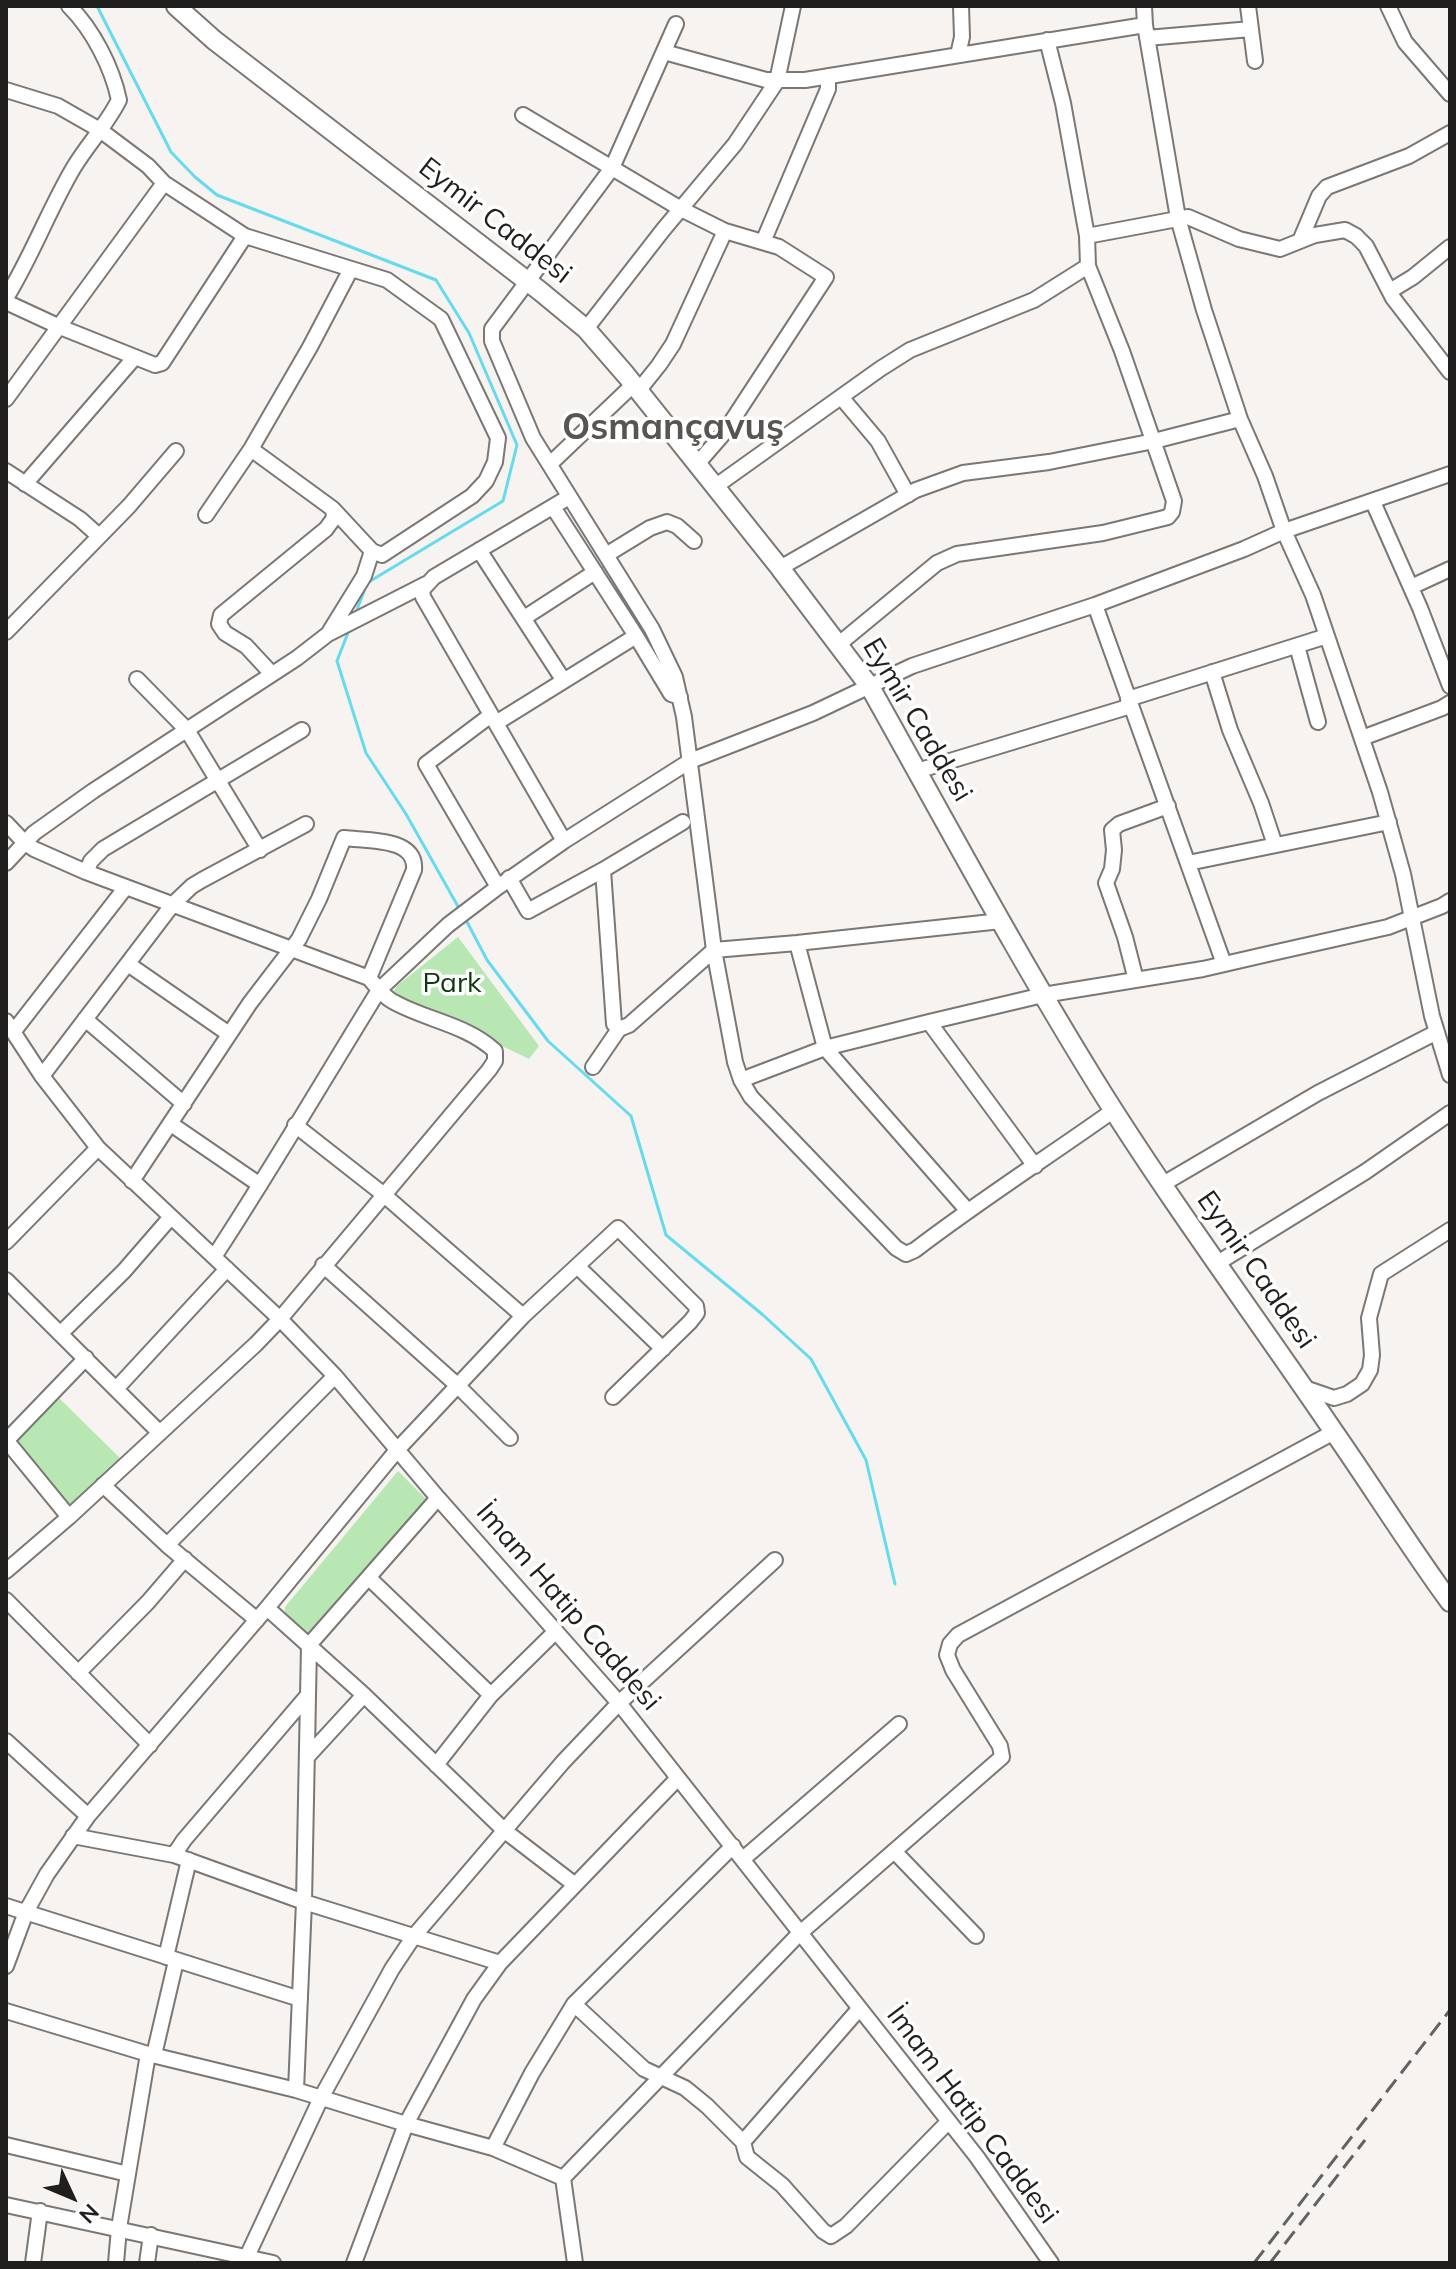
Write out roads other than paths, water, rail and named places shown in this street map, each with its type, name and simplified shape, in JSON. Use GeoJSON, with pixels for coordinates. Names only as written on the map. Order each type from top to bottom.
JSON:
{"type":"FeatureCollection","features":[{"type":"Feature","properties":{"kind":"main road","name":"Eymir Caddesi"},"geometry":{"type":"LineString","coordinates":[[176,6],[214,40],[586,329],[698,463],[870,687],[1043,995],[1114,1110],[1216,1264],[1450,1602]]}},
{"type":"Feature","properties":{"kind":"street"},"geometry":{"type":"LineString","coordinates":[[69,6],[87,28],[106,63],[119,100],[74,167],[6,300],[60,327],[155,365],[162,363],[245,236]]}},
{"type":"Feature","properties":{"kind":"street"},"geometry":{"type":"LineString","coordinates":[[586,329],[735,144],[777,81],[793,6]]}},
{"type":"Feature","properties":{"kind":"street"},"geometry":{"type":"LineString","coordinates":[[958,55],[962,37],[961,6]]}},
{"type":"Feature","properties":{"kind":"street"},"geometry":{"type":"LineString","coordinates":[[1144,6],[1178,218],[1204,310],[1240,419],[1313,595],[1362,738],[1389,822],[1437,1032],[1450,1075]]}},
{"type":"Feature","properties":{"kind":"street"},"geometry":{"type":"LineString","coordinates":[[1248,6],[1255,61]]}},
{"type":"Feature","properties":{"kind":"street"},"geometry":{"type":"LineString","coordinates":[[1388,6],[1405,42],[1450,94]]}},
{"type":"Feature","properties":{"kind":"street"},"geometry":{"type":"LineString","coordinates":[[676,24],[612,168],[492,329],[492,341],[533,438],[663,650],[675,677],[690,761],[714,950],[741,1080],[751,1097],[906,1254],[1114,1110]]}},
{"type":"Feature","properties":{"kind":"street"},"geometry":{"type":"LineString","coordinates":[[664,52],[777,81],[828,76],[1047,40],[1146,32],[1251,29]]}},
{"type":"Feature","properties":{"kind":"street"},"geometry":{"type":"LineString","coordinates":[[839,644],[937,563],[957,554],[1103,533],[1168,517],[1172,512],[1174,501],[1154,441],[1088,266],[1087,236],[1063,103],[1047,40]]}},
{"type":"Feature","properties":{"kind":"street"},"geometry":{"type":"LineString","coordinates":[[763,242],[828,89],[828,76]]}},
{"type":"Feature","properties":{"kind":"street"},"geometry":{"type":"LineString","coordinates":[[6,90],[58,106],[100,130],[148,166],[164,183],[245,236],[387,280],[413,297],[441,319],[498,438],[495,462],[486,481],[472,496],[382,555],[372,551],[333,509],[251,449]]}},
{"type":"Feature","properties":{"kind":"street"},"geometry":{"type":"LineString","coordinates":[[523,115],[681,209],[725,231],[779,247],[826,277],[724,433],[698,463]]}},
{"type":"Feature","properties":{"kind":"street"},"geometry":{"type":"LineString","coordinates":[[1300,241],[1319,196],[1327,187],[1409,156],[1450,133]]}},
{"type":"Feature","properties":{"kind":"street"},"geometry":{"type":"LineString","coordinates":[[6,399],[164,183]]}},
{"type":"Feature","properties":{"kind":"street"},"geometry":{"type":"LineString","coordinates":[[1312,213],[1331,232]]}},
{"type":"Feature","properties":{"kind":"street"},"geometry":{"type":"LineString","coordinates":[[1087,236],[1188,217],[1265,247],[1280,249],[1345,230],[1366,246],[1390,291],[1430,349],[1449,366]]}},
{"type":"Feature","properties":{"kind":"street"},"geometry":{"type":"LineString","coordinates":[[550,464],[653,375],[673,344],[725,231]]}},
{"type":"Feature","properties":{"kind":"street"},"geometry":{"type":"LineString","coordinates":[[1390,291],[1450,247]]}},
{"type":"Feature","properties":{"kind":"street"},"geometry":{"type":"LineString","coordinates":[[716,486],[910,350],[1034,300],[1088,266]]}},
{"type":"Feature","properties":{"kind":"street"},"geometry":{"type":"LineString","coordinates":[[206,515],[251,449],[351,269]]}},
{"type":"Feature","properties":{"kind":"street"},"geometry":{"type":"LineString","coordinates":[[25,484],[135,357]]}},
{"type":"Feature","properties":{"kind":"street"},"geometry":{"type":"LineString","coordinates":[[841,397],[878,441],[908,495]]}},
{"type":"Feature","properties":{"kind":"street"},"geometry":{"type":"LineString","coordinates":[[780,568],[908,495],[963,473],[1049,462],[1154,441],[1240,419]]}},
{"type":"Feature","properties":{"kind":"street"},"geometry":{"type":"LineString","coordinates":[[6,632],[129,506],[176,451]]}},
{"type":"Feature","properties":{"kind":"street"},"geometry":{"type":"LineString","coordinates":[[6,471],[80,519],[99,536]]}},
{"type":"Feature","properties":{"kind":"street"},"geometry":{"type":"LineString","coordinates":[[214,1257],[379,990],[471,906],[564,841],[690,761],[813,713],[912,666],[1095,605],[1284,531],[1450,474]]}},
{"type":"Feature","properties":{"kind":"street"},"geometry":{"type":"LineString","coordinates":[[6,863],[34,833],[81,799],[315,646],[328,634],[426,584],[569,497]]}},
{"type":"Feature","properties":{"kind":"street"},"geometry":{"type":"LineString","coordinates":[[1373,502],[1450,686]]}},
{"type":"Feature","properties":{"kind":"street"},"geometry":{"type":"LineString","coordinates":[[553,507],[671,694],[680,697]]}},
{"type":"Feature","properties":{"kind":"street"},"geometry":{"type":"LineString","coordinates":[[272,674],[246,646],[225,633],[219,624],[221,615],[326,529],[334,518],[333,509]]}},
{"type":"Feature","properties":{"kind":"street"},"geometry":{"type":"LineString","coordinates":[[606,555],[650,528],[667,522],[677,526],[694,541]]}},
{"type":"Feature","properties":{"kind":"street"},"geometry":{"type":"LineString","coordinates":[[479,550],[564,681]]}},
{"type":"Feature","properties":{"kind":"street"},"geometry":{"type":"LineString","coordinates":[[328,634],[364,576],[372,551]]}},
{"type":"Feature","properties":{"kind":"street"},"geometry":{"type":"LineString","coordinates":[[1411,587],[1450,569]]}},
{"type":"Feature","properties":{"kind":"street"},"geometry":{"type":"LineString","coordinates":[[524,618],[595,572]]}},
{"type":"Feature","properties":{"kind":"street"},"geometry":{"type":"LineString","coordinates":[[426,584],[422,590],[423,597],[564,841]]}},
{"type":"Feature","properties":{"kind":"street"},"geometry":{"type":"LineString","coordinates":[[1095,605],[1224,964]]}},
{"type":"Feature","properties":{"kind":"street"},"geometry":{"type":"LineString","coordinates":[[636,636],[564,681],[494,719],[426,764],[504,883],[528,911],[683,822]]}},
{"type":"Feature","properties":{"kind":"street"},"geometry":{"type":"LineString","coordinates":[[917,771],[1327,636]]}},
{"type":"Feature","properties":{"kind":"street"},"geometry":{"type":"LineString","coordinates":[[1297,646],[1318,722]]}},
{"type":"Feature","properties":{"kind":"street"},"geometry":{"type":"LineString","coordinates":[[1212,672],[1230,730],[1275,845]]}},
{"type":"Feature","properties":{"kind":"street"},"geometry":{"type":"LineString","coordinates":[[137,679],[187,730],[260,850]]}},
{"type":"Feature","properties":{"kind":"street"},"geometry":{"type":"LineString","coordinates":[[1362,738],[1450,703]]}},
{"type":"Feature","properties":{"kind":"street"},"geometry":{"type":"LineString","coordinates":[[86,872],[91,861],[103,849],[302,730]]}},
{"type":"Feature","properties":{"kind":"street"},"geometry":{"type":"LineString","coordinates":[[1136,980],[1106,883],[1112,869],[1112,830],[1119,824],[1168,806]]}},
{"type":"Feature","properties":{"kind":"street"},"geometry":{"type":"LineString","coordinates":[[1188,863],[1389,822]]}},
{"type":"Feature","properties":{"kind":"street"},"geometry":{"type":"LineString","coordinates":[[6,823],[34,849],[86,872],[369,978],[390,1000],[468,1032],[495,1051],[495,1061],[489,1070],[280,1319],[69,1517],[6,1571]]}},
{"type":"Feature","properties":{"kind":"street"},"geometry":{"type":"LineString","coordinates":[[42,1076],[173,904],[192,886],[306,824]]}},
{"type":"Feature","properties":{"kind":"street"},"geometry":{"type":"LineString","coordinates":[[132,1181],[229,1034],[292,948],[319,899],[344,838],[392,843],[411,854],[414,862],[414,870],[369,978]]}},
{"type":"Feature","properties":{"kind":"street"},"geometry":{"type":"LineString","coordinates":[[603,870],[614,1024],[619,1029]]}},
{"type":"Feature","properties":{"kind":"street"},"geometry":{"type":"LineString","coordinates":[[10,1026],[126,887]]}},
{"type":"Feature","properties":{"kind":"street"},"geometry":{"type":"LineString","coordinates":[[741,1080],[825,1048],[1043,995],[1224,964],[1388,927],[1450,901]]}},
{"type":"Feature","properties":{"kind":"street"},"geometry":{"type":"LineString","coordinates":[[593,1067],[619,1029],[629,1025],[714,950],[1001,921]]}},
{"type":"Feature","properties":{"kind":"street"},"geometry":{"type":"LineString","coordinates":[[797,943],[825,1048],[967,1210]]}},
{"type":"Feature","properties":{"kind":"street"},"geometry":{"type":"LineString","coordinates":[[128,964],[229,1034]]}},
{"type":"Feature","properties":{"kind":"street"},"geometry":{"type":"LineString","coordinates":[[85,1019],[184,1104]]}},
{"type":"Feature","properties":{"kind":"street"},"geometry":{"type":"LineString","coordinates":[[929,1022],[1035,1166]]}},
{"type":"Feature","properties":{"kind":"street","name":"İmam Hatip Caddesi"},"geometry":{"type":"LineString","coordinates":[[10,1026],[42,1076],[98,1148],[280,1319],[335,1376],[619,1703],[977,2157],[1051,2263]]}},
{"type":"Feature","properties":{"kind":"street"},"geometry":{"type":"LineString","coordinates":[[1163,1184],[1318,1093],[1437,1032]]}},
{"type":"Feature","properties":{"kind":"street"},"geometry":{"type":"LineString","coordinates":[[1216,1264],[1365,1172],[1450,1113]]}},
{"type":"Feature","properties":{"kind":"street"},"geometry":{"type":"LineString","coordinates":[[171,1124],[260,1185]]}},
{"type":"Feature","properties":{"kind":"street"},"geometry":{"type":"LineString","coordinates":[[295,1125],[383,1194],[523,1316]]}},
{"type":"Feature","properties":{"kind":"street"},"geometry":{"type":"LineString","coordinates":[[6,1242],[98,1148]]}},
{"type":"Feature","properties":{"kind":"street"},"geometry":{"type":"LineString","coordinates":[[61,1333],[124,1271],[170,1218]]}},
{"type":"Feature","properties":{"kind":"street"},"geometry":{"type":"LineString","coordinates":[[6,1966],[26,1912],[47,1874],[88,1816],[262,1614],[398,1449],[523,1316],[618,1228],[696,1306],[697,1313],[613,1397]]}},
{"type":"Feature","properties":{"kind":"street"},"geometry":{"type":"LineString","coordinates":[[1302,1387],[1334,1398],[1362,1384],[1370,1370],[1369,1318],[1381,1274],[1450,1230]]}},
{"type":"Feature","properties":{"kind":"street"},"geometry":{"type":"LineString","coordinates":[[323,1265],[457,1385],[510,1438]]}},
{"type":"Feature","properties":{"kind":"street"},"geometry":{"type":"LineString","coordinates":[[577,1266],[663,1349]]}},
{"type":"Feature","properties":{"kind":"street"},"geometry":{"type":"LineString","coordinates":[[116,1389],[227,1269]]}},
{"type":"Feature","properties":{"kind":"street"},"geometry":{"type":"LineString","coordinates":[[6,1280],[160,1433]]}},
{"type":"Feature","properties":{"kind":"street"},"geometry":{"type":"LineString","coordinates":[[69,1517],[6,1440],[86,1358]]}},
{"type":"Feature","properties":{"kind":"street"},"geometry":{"type":"LineString","coordinates":[[167,1545],[335,1376]]}},
{"type":"Feature","properties":{"kind":"street"},"geometry":{"type":"LineString","coordinates":[[563,2178],[799,1934],[1002,1757],[1000,1746],[947,1655],[950,1644],[958,1635],[1334,1432]]}},
{"type":"Feature","properties":{"kind":"street"},"geometry":{"type":"LineString","coordinates":[[103,1485],[185,1559],[309,1645],[505,1831],[574,1884]]}},
{"type":"Feature","properties":{"kind":"street"},"geometry":{"type":"LineString","coordinates":[[296,2090],[304,1902],[309,1645],[438,1498]]}},
{"type":"Feature","properties":{"kind":"street"},"geometry":{"type":"LineString","coordinates":[[78,1673],[148,1602],[185,1559]]}},
{"type":"Feature","properties":{"kind":"street"},"geometry":{"type":"LineString","coordinates":[[245,2260],[321,2098],[392,1969],[414,1936],[563,1762],[619,1703],[775,1560]]}},
{"type":"Feature","properties":{"kind":"street"},"geometry":{"type":"LineString","coordinates":[[369,1578],[491,1695]]}},
{"type":"Feature","properties":{"kind":"street"},"geometry":{"type":"LineString","coordinates":[[6,1600],[150,1745]]}},
{"type":"Feature","properties":{"kind":"street"},"geometry":{"type":"LineString","coordinates":[[436,1765],[491,1695],[556,1631]]}},
{"type":"Feature","properties":{"kind":"street"},"geometry":{"type":"LineString","coordinates":[[116,2263],[128,2174],[171,1959],[184,1840],[308,1695]]}},
{"type":"Feature","properties":{"kind":"street"},"geometry":{"type":"LineString","coordinates":[[307,1757],[364,1695]]}},
{"type":"Feature","properties":{"kind":"street"},"geometry":{"type":"LineString","coordinates":[[743,1859],[899,1724]]}},
{"type":"Feature","properties":{"kind":"street"},"geometry":{"type":"LineString","coordinates":[[6,1764],[11,1746],[88,1816]]}},
{"type":"Feature","properties":{"kind":"street"},"geometry":{"type":"LineString","coordinates":[[354,2263],[406,2124],[474,1999],[500,1963],[678,1778]]}},
{"type":"Feature","properties":{"kind":"street"},"geometry":{"type":"LineString","coordinates":[[73,1836],[182,1857],[304,1902],[500,1963]]}},
{"type":"Feature","properties":{"kind":"street"},"geometry":{"type":"LineString","coordinates":[[493,2148],[532,2073],[574,2004],[733,1846]]}},
{"type":"Feature","properties":{"kind":"street"},"geometry":{"type":"LineString","coordinates":[[894,1851],[976,1936]]}},
{"type":"Feature","properties":{"kind":"street"},"geometry":{"type":"LineString","coordinates":[[6,1906],[300,1999]]}},
{"type":"Feature","properties":{"kind":"street"},"geometry":{"type":"LineString","coordinates":[[574,2004],[644,2069],[685,2088],[696,2097],[743,2142],[747,2157],[782,2185],[831,2236],[846,2226],[948,2122]]}},
{"type":"Feature","properties":{"kind":"street"},"geometry":{"type":"LineString","coordinates":[[743,2142],[859,2009]]}},
{"type":"Feature","properties":{"kind":"street"},"geometry":{"type":"LineString","coordinates":[[6,2011],[151,2055],[296,2090],[493,2148],[563,2178]]}},
{"type":"Feature","properties":{"kind":"street"},"geometry":{"type":"LineString","coordinates":[[6,2145],[128,2174]]}},
{"type":"Feature","properties":{"kind":"street"},"geometry":{"type":"LineString","coordinates":[[563,2178],[575,2263]]}},
{"type":"Feature","properties":{"kind":"street"},"geometry":{"type":"LineString","coordinates":[[6,2205],[151,2235],[245,2260],[273,2263]]}},
{"type":"Feature","properties":{"kind":"street"},"geometry":{"type":"LineString","coordinates":[[33,2263],[40,2211]]}},
{"type":"Feature","properties":{"kind":"street"},"geometry":{"type":"LineString","coordinates":[[147,2263],[151,2235]]}},
{"type":"Feature","properties":{"kind":"waterway"},"geometry":{"type":"LineString","coordinates":[[97,6],[171,152],[217,195],[436,280],[469,333],[517,445],[503,501],[367,583],[355,615]]}},
{"type":"Feature","properties":{"kind":"waterway"},"geometry":{"type":"LineString","coordinates":[[349,630],[337,661],[366,753],[406,814],[460,910]]}},
{"type":"Feature","properties":{"kind":"waterway"},"geometry":{"type":"LineString","coordinates":[[466,920],[487,960],[548,1041],[631,1116],[666,1235],[811,1359],[866,1460],[895,1584]]}},
{"type":"Feature","properties":{"kind":"railway"},"geometry":{"type":"LineString","coordinates":[[1254,2263],[1450,2010]]}},
{"type":"Feature","properties":{"kind":"railway"},"geometry":{"type":"LineString","coordinates":[[1270,2263],[1365,2140]]}},
{"type":"Feature","properties":{"kind":"district","name":"Osmançavuş"},"geometry":{"type":"Point","coordinates":[673,428]}},
{"type":"Feature","properties":{"kind":"park label","name":"Park"},"geometry":{"type":"Point","coordinates":[452,984]}}]}
